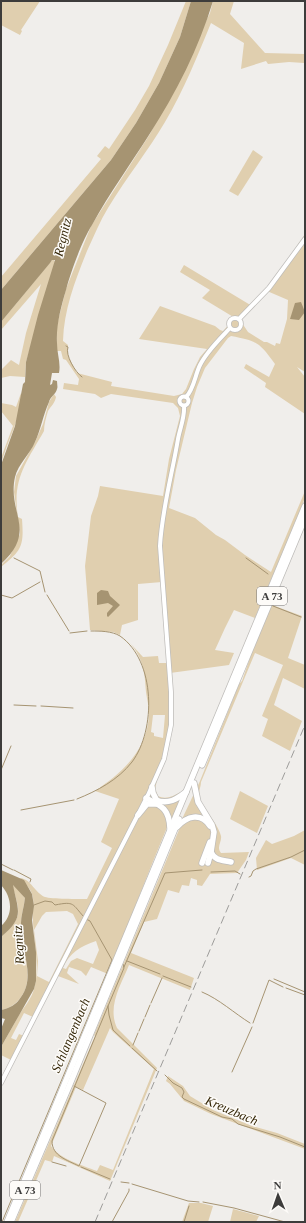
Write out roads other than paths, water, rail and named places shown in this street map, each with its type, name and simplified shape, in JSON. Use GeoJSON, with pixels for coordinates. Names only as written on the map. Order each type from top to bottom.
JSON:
{"type":"FeatureCollection","features":[{"type":"Feature","properties":{"kind":"highway","name":"A 73"},"geometry":{"type":"LineString","coordinates":[[7,1222],[305,506]]}},
{"type":"Feature","properties":{"kind":"highway","name":"A 73"},"geometry":{"type":"LineString","coordinates":[[11,1222],[76,1070],[175,828],[305,518]]}},
{"type":"Feature","properties":{"kind":"highway"},"geometry":{"type":"LineString","coordinates":[[175,828],[190,817],[201,818],[208,824],[211,828],[212,837],[205,863],[211,852],[214,832],[212,825],[198,802],[194,783]]}},
{"type":"Feature","properties":{"kind":"highway"},"geometry":{"type":"LineString","coordinates":[[152,787],[157,802]]}},
{"type":"Feature","properties":{"kind":"highway"},"geometry":{"type":"LineString","coordinates":[[138,815],[147,804],[171,801],[186,792]]}},
{"type":"Feature","properties":{"kind":"highway"},"geometry":{"type":"LineString","coordinates":[[147,797],[157,802],[166,811],[168,815],[170,832]]}},
{"type":"Feature","properties":{"kind":"highway"},"geometry":{"type":"LineString","coordinates":[[211,852],[213,856],[218,859],[231,862]]}},
{"type":"Feature","properties":{"kind":"main road"},"geometry":{"type":"LineString","coordinates":[[239,319],[277,278],[305,239]]}},
{"type":"Feature","properties":{"kind":"main road"},"geometry":{"type":"LineString","coordinates":[[230,328],[228,323],[230,319],[239,319]]}},
{"type":"Feature","properties":{"kind":"main road"},"geometry":{"type":"LineString","coordinates":[[230,328],[236,330],[239,328],[241,325],[239,319]]}},
{"type":"Feature","properties":{"kind":"main road"},"geometry":{"type":"LineString","coordinates":[[184,406],[179,400],[182,397],[186,397],[191,391],[201,363],[230,328]]}},
{"type":"Feature","properties":{"kind":"main road"},"geometry":{"type":"LineString","coordinates":[[1,1083],[138,815],[164,759],[171,725],[171,692],[160,546],[167,489],[179,431],[184,416],[184,406],[188,402],[186,397]]}},
{"type":"Feature","properties":{"kind":"water","name":"Regnitz"},"geometry":{"type":"Polygon","coordinates":[[[191,1],[213,1],[194,53],[159,119],[105,202],[88,232],[71,274],[61,309],[57,330],[57,347],[60,366],[59,373],[52,373],[50,385],[52,384],[53,380],[57,381],[57,388],[45,412],[35,442],[21,463],[15,477],[15,501],[20,531],[18,541],[12,552],[1,564],[1,465],[15,426],[23,384],[25,382],[26,362],[38,315],[55,260],[52,260],[1,322],[1,290],[111,160],[136,123],[159,83],[180,37],[191,1]]]}},
{"type":"Feature","properties":{"kind":"water"},"geometry":{"type":"Polygon","coordinates":[[[301,302],[305,312],[299,320],[290,319],[295,303],[301,302]]]}},
{"type":"Feature","properties":{"kind":"water"},"geometry":{"type":"Polygon","coordinates":[[[101,590],[108,591],[110,596],[120,605],[108,617],[107,613],[113,606],[108,603],[97,605],[97,593],[101,590]]]}},
{"type":"Feature","properties":{"kind":"water"},"geometry":{"type":"Polygon","coordinates":[[[1,870],[24,880],[32,894],[34,906],[32,920],[36,952],[36,981],[34,989],[1,1047],[1,1029],[5,1019],[1,1018],[1,1010],[12,1006],[19,1000],[25,989],[28,972],[21,924],[25,898],[13,885],[18,908],[17,919],[9,930],[1,937],[1,926],[8,917],[10,906],[5,890],[1,885],[1,870]]]}},
{"type":"Feature","properties":{"kind":"waterway"},"geometry":{"type":"LineString","coordinates":[[66,346],[68,347],[67,350],[71,363],[82,377]]}},
{"type":"Feature","properties":{"kind":"waterway"},"geometry":{"type":"LineString","coordinates":[[14,558],[40,571],[45,592]]}},
{"type":"Feature","properties":{"kind":"waterway"},"geometry":{"type":"LineString","coordinates":[[246,558],[268,574]]}},
{"type":"Feature","properties":{"kind":"waterway"},"geometry":{"type":"LineString","coordinates":[[1,595],[12,598],[40,582]]}},
{"type":"Feature","properties":{"kind":"waterway"},"geometry":{"type":"LineString","coordinates":[[47,595],[69,631]]}},
{"type":"Feature","properties":{"kind":"waterway"},"geometry":{"type":"LineString","coordinates":[[273,606],[301,617]]}},
{"type":"Feature","properties":{"kind":"waterway"},"geometry":{"type":"LineString","coordinates":[[70,633],[87,631]]}},
{"type":"Feature","properties":{"kind":"waterway"},"geometry":{"type":"LineString","coordinates":[[77,799],[114,780],[132,762],[140,748],[148,715],[146,678],[132,647],[117,634],[91,631]]}},
{"type":"Feature","properties":{"kind":"waterway"},"geometry":{"type":"LineString","coordinates":[[14,705],[36,706]]}},
{"type":"Feature","properties":{"kind":"waterway"},"geometry":{"type":"LineString","coordinates":[[41,706],[73,708]]}},
{"type":"Feature","properties":{"kind":"waterway"},"geometry":{"type":"LineString","coordinates":[[1,770],[11,746]]}},
{"type":"Feature","properties":{"kind":"waterway"},"geometry":{"type":"LineString","coordinates":[[21,810],[74,800]]}},
{"type":"Feature","properties":{"kind":"waterway"},"geometry":{"type":"LineString","coordinates":[[249,877],[256,869],[291,857],[305,850]]}},
{"type":"Feature","properties":{"kind":"waterway"},"geometry":{"type":"LineString","coordinates":[[1,864],[13,870]]}},
{"type":"Feature","properties":{"kind":"waterway"},"geometry":{"type":"LineString","coordinates":[[14,870],[31,879],[30,882]]}},
{"type":"Feature","properties":{"kind":"waterway"},"geometry":{"type":"LineString","coordinates":[[124,967],[165,873],[202,870]]}},
{"type":"Feature","properties":{"kind":"waterway"},"geometry":{"type":"LineString","coordinates":[[211,872],[235,871],[240,874]]}},
{"type":"Feature","properties":{"kind":"waterway","name":"Schlangenbach"},"geometry":{"type":"LineString","coordinates":[[34,905],[45,901],[52,902],[55,905],[66,903],[75,906],[84,917]]}},
{"type":"Feature","properties":{"kind":"waterway","name":"Schlangenbach"},"geometry":{"type":"LineString","coordinates":[[2,1222],[112,960],[90,921],[86,919]]}},
{"type":"Feature","properties":{"kind":"waterway"},"geometry":{"type":"LineString","coordinates":[[127,961],[160,974]]}},
{"type":"Feature","properties":{"kind":"waterway"},"geometry":{"type":"LineString","coordinates":[[74,1086],[106,1103],[79,1166],[57,1154],[52,1141],[70,1098],[79,1076],[97,1032],[124,968],[123,964]]}},
{"type":"Feature","properties":{"kind":"waterway"},"geometry":{"type":"LineString","coordinates":[[163,976],[191,987]]}},
{"type":"Feature","properties":{"kind":"waterway"},"geometry":{"type":"LineString","coordinates":[[151,1003],[162,978]]}},
{"type":"Feature","properties":{"kind":"waterway"},"geometry":{"type":"LineString","coordinates":[[274,979],[305,992]]}},
{"type":"Feature","properties":{"kind":"waterway"},"geometry":{"type":"LineString","coordinates":[[253,1023],[269,980],[283,987]]}},
{"type":"Feature","properties":{"kind":"waterway"},"geometry":{"type":"LineString","coordinates":[[286,988],[305,995]]}},
{"type":"Feature","properties":{"kind":"waterway"},"geometry":{"type":"LineString","coordinates":[[202,992],[220,1002],[250,1023]]}},
{"type":"Feature","properties":{"kind":"waterway"},"geometry":{"type":"LineString","coordinates":[[145,1017],[150,1005]]}},
{"type":"Feature","properties":{"kind":"waterway","name":"Kreuzbach"},"geometry":{"type":"LineString","coordinates":[[108,1006],[113,1030],[130,1046]]}},
{"type":"Feature","properties":{"kind":"waterway"},"geometry":{"type":"LineString","coordinates":[[139,1031],[144,1019]]}},
{"type":"Feature","properties":{"kind":"waterway"},"geometry":{"type":"LineString","coordinates":[[232,1072],[252,1027]]}},
{"type":"Feature","properties":{"kind":"waterway"},"geometry":{"type":"LineString","coordinates":[[133,1045],[138,1033]]}},
{"type":"Feature","properties":{"kind":"waterway","name":"Kreuzbach"},"geometry":{"type":"LineString","coordinates":[[132,1048],[157,1071]]}},
{"type":"Feature","properties":{"kind":"waterway","name":"Kreuzbach"},"geometry":{"type":"LineString","coordinates":[[165,1075],[173,1083],[182,1088],[184,1092],[182,1097],[184,1099],[222,1117],[232,1119],[238,1124],[280,1137],[305,1147]]}},
{"type":"Feature","properties":{"kind":"waterway"},"geometry":{"type":"LineString","coordinates":[[52,1162],[66,1166]]}},
{"type":"Feature","properties":{"kind":"waterway"},"geometry":{"type":"LineString","coordinates":[[81,1167],[110,1179]]}},
{"type":"Feature","properties":{"kind":"waterway"},"geometry":{"type":"LineString","coordinates":[[121,1182],[129,1183]]}},
{"type":"Feature","properties":{"kind":"waterway"},"geometry":{"type":"LineString","coordinates":[[132,1184],[188,1201],[199,1202]]}},
{"type":"Feature","properties":{"kind":"waterway"},"geometry":{"type":"LineString","coordinates":[[112,1222],[129,1189]]}},
{"type":"Feature","properties":{"kind":"waterway"},"geometry":{"type":"LineString","coordinates":[[203,1202],[234,1208],[285,1222]]}},
{"type":"Feature","properties":{"kind":"waterway"},"geometry":{"type":"LineString","coordinates":[[184,1222],[189,1206]]}},
{"type":"Feature","properties":{"kind":"railway"},"geometry":{"type":"LineString","coordinates":[[95,1222],[305,725]]}}]}
